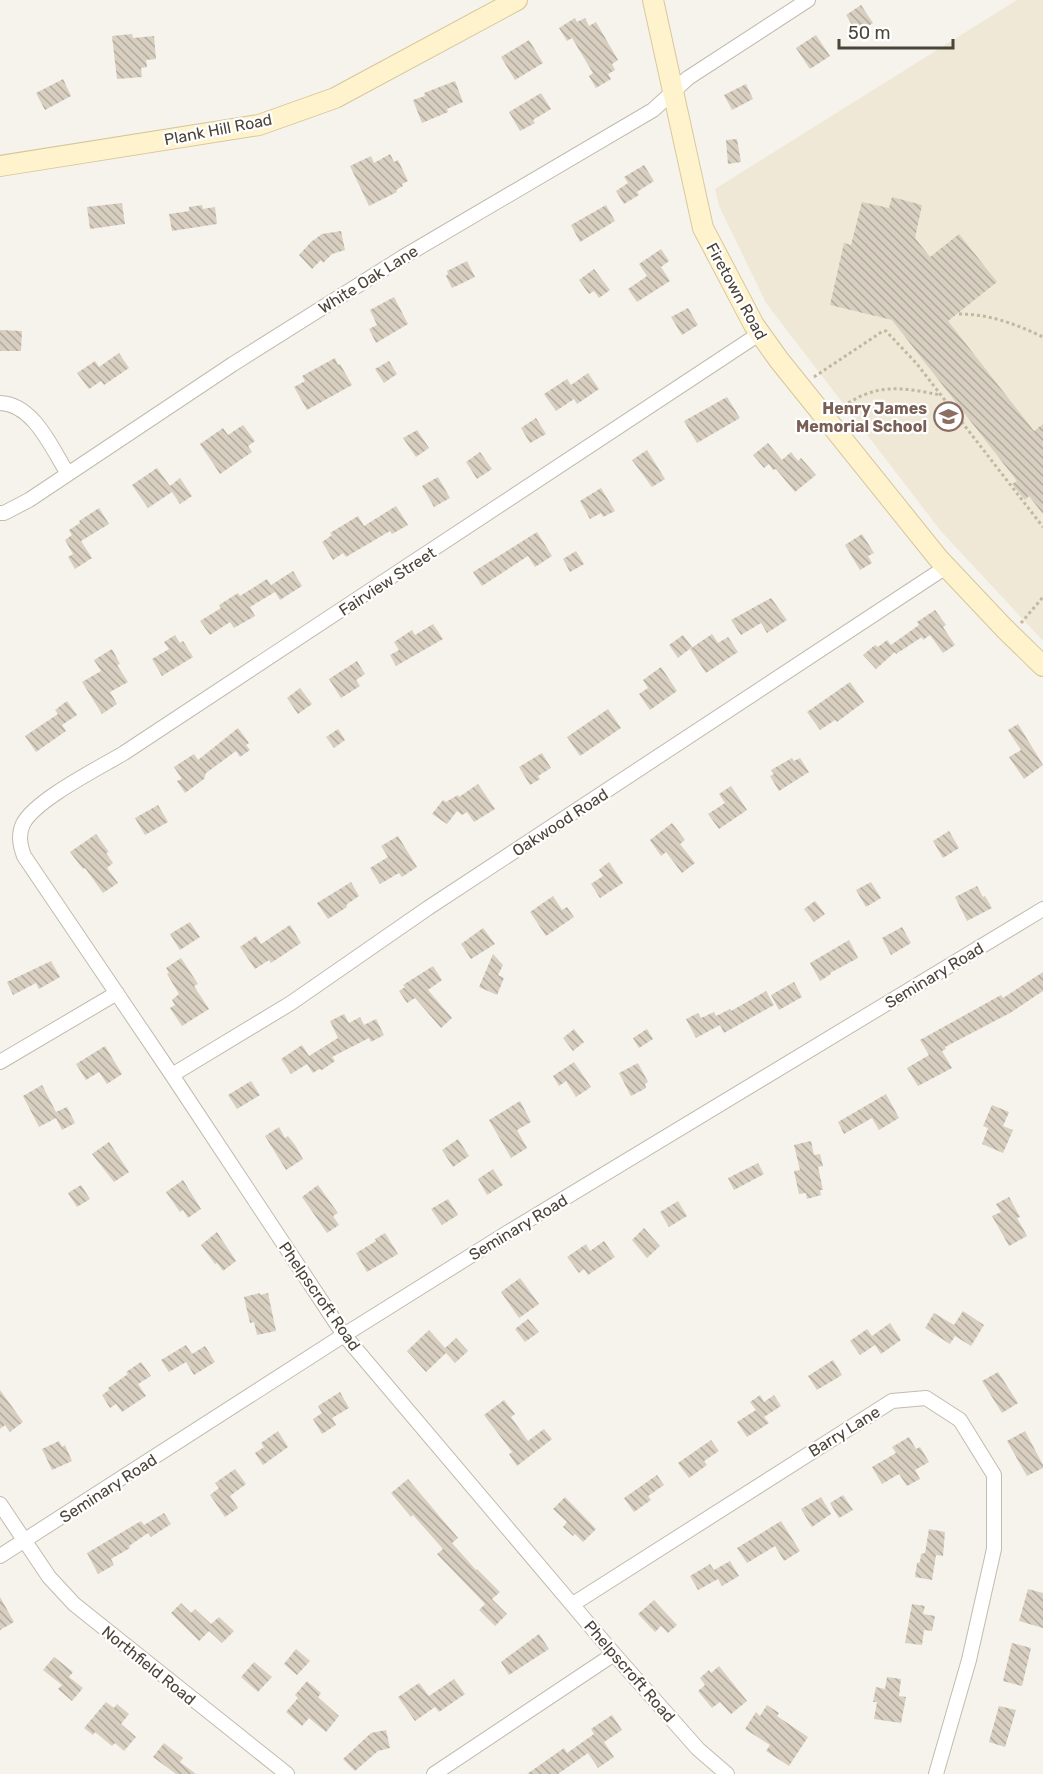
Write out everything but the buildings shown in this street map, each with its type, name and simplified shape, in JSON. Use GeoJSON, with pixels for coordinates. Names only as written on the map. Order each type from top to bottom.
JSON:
{"type":"FeatureCollection","features":[{"type":"Feature","properties":{"kind":"street","name":"Plank Hill Road"},"geometry":{"type":"LineString","coordinates":[[0,166],[259,125],[335,98],[517,0]]}},
{"type":"Feature","properties":{"kind":"street","name":"Firetown Road"},"geometry":{"type":"LineString","coordinates":[[653,0],[703,228],[759,334],[946,567],[1043,666]]}},
{"type":"Feature","properties":{"kind":"street","name":"White Oak Lane"},"geometry":{"type":"LineString","coordinates":[[0,513],[29,500],[243,358],[403,257],[653,110],[688,78],[808,0]]}},
{"type":"Feature","properties":{"kind":"street","name":"Fairview Street"},"geometry":{"type":"LineString","coordinates":[[20,832],[30,814],[60,792],[134,747],[759,334]]}},
{"type":"Feature","properties":{"kind":"street"},"geometry":{"type":"LineString","coordinates":[[0,403],[20,409],[33,419],[68,474]]}},
{"type":"Feature","properties":{"kind":"street","name":"Oakwood Road"},"geometry":{"type":"LineString","coordinates":[[172,1075],[291,1003],[428,908],[946,567]]}},
{"type":"Feature","properties":{"kind":"street","name":"Phelpscroft Road"},"geometry":{"type":"LineString","coordinates":[[20,832],[19,844],[24,856],[344,1335],[614,1654],[698,1749],[726,1774]]}},
{"type":"Feature","properties":{"kind":"street","name":"Seminary Road"},"geometry":{"type":"LineString","coordinates":[[0,1556],[507,1233],[1043,909]]}},
{"type":"Feature","properties":{"kind":"street"},"geometry":{"type":"LineString","coordinates":[[0,1062],[117,993]]}},
{"type":"Feature","properties":{"kind":"street","name":"Barry Lane"},"geometry":{"type":"LineString","coordinates":[[573,1604],[892,1401],[926,1398],[960,1420],[994,1475],[994,1549],[969,1660],[936,1774]]}},
{"type":"Feature","properties":{"kind":"street","name":"Northfield Road"},"geometry":{"type":"LineString","coordinates":[[0,1504],[49,1577],[74,1604],[287,1774]]}},
{"type":"Feature","properties":{"kind":"street"},"geometry":{"type":"LineString","coordinates":[[434,1774],[614,1654]]}},
{"type":"Feature","properties":{"kind":"path"},"geometry":{"type":"LineString","coordinates":[[959,314],[990,317],[1043,337]]}},
{"type":"Feature","properties":{"kind":"path"},"geometry":{"type":"LineString","coordinates":[[812,378],[886,331],[917,364],[1043,527]]}},
{"type":"Feature","properties":{"kind":"path"},"geometry":{"type":"LineString","coordinates":[[806,371],[818,386]]}},
{"type":"Feature","properties":{"kind":"path"},"geometry":{"type":"LineString","coordinates":[[840,413],[836,408],[862,395],[890,389],[912,389],[940,395]]}},
{"type":"Feature","properties":{"kind":"path"},"geometry":{"type":"LineString","coordinates":[[1013,618],[1020,625],[1043,597]]}},
{"type":"Feature","properties":{"kind":"shaded area","name":"Henry James Memorial School"},"geometry":{"type":"Polygon","coordinates":[[[1017,0],[1043,0],[1043,641],[940,530],[766,303],[719,206],[715,189],[1017,0]]]}},
{"type":"Feature","properties":{"kind":"place","name":"Henry James Memorial School"},"geometry":{"type":"Point","coordinates":[948,417]}}]}
